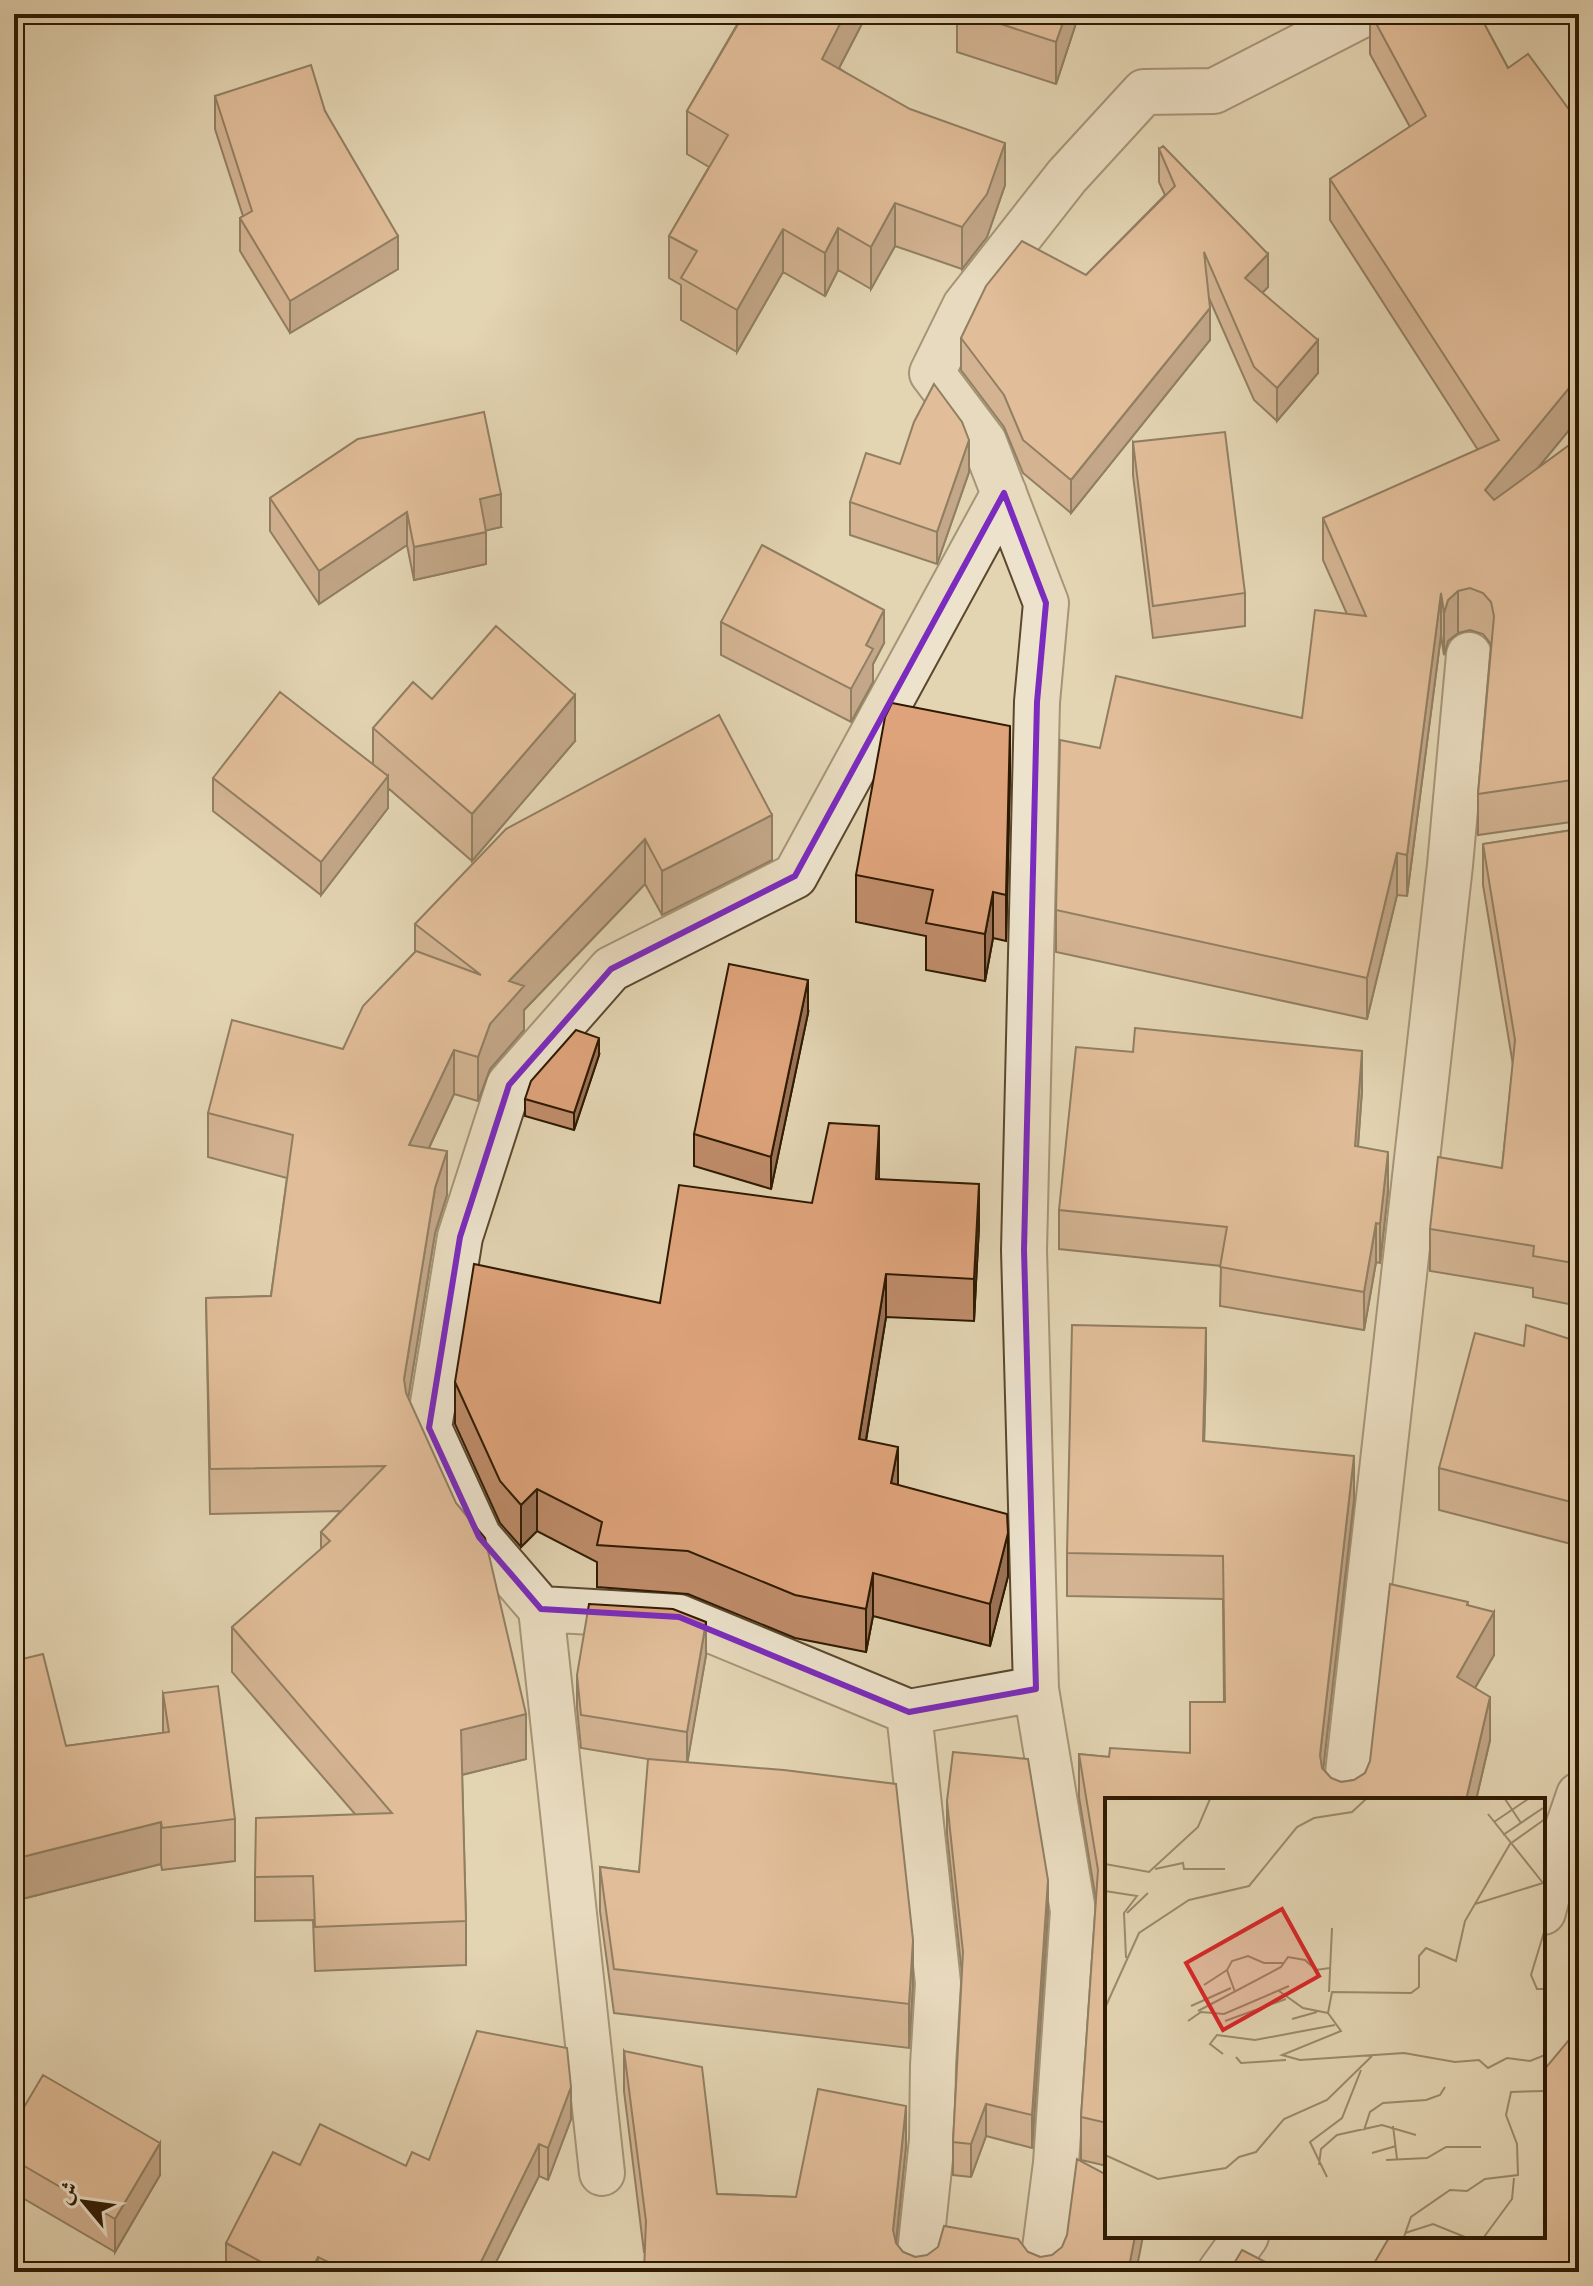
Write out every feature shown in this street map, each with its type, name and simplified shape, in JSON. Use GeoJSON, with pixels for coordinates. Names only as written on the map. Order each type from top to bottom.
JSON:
{"type":"FeatureCollection","features":[{"type":"Feature","properties":{"kind":"street"},"geometry":{"type":"LineString","coordinates":[[1042,2272],[1056,2163],[1073,1911],[1036,1689],[1024,1250],[1037,702],[1046,603],[984,442],[932,373],[965,306],[1067,176],[1144,92],[1214,91],[1364,14]]}},
{"type":"Feature","properties":{"kind":"street"},"geometry":{"type":"LineString","coordinates":[[602,2173],[541,1609],[479,1537],[429,1428],[460,1237],[509,1085],[611,969],[795,876],[1004,493]]}},
{"type":"Feature","properties":{"kind":"street"},"geometry":{"type":"LineString","coordinates":[[1345,1798],[1450,865],[1469,655]]}},
{"type":"Feature","properties":{"kind":"street"},"geometry":{"type":"LineString","coordinates":[[1450,865],[1493,858]]}},
{"type":"Feature","properties":{"kind":"street"},"geometry":{"type":"LineString","coordinates":[[541,1609],[679,1617],[909,1712],[1036,1689]]}},
{"type":"Feature","properties":{"kind":"street"},"geometry":{"type":"LineString","coordinates":[[909,1712],[938,1983],[932,2140],[918,2272]]}},
{"type":"Feature","properties":{"kind":"street"},"geometry":{"type":"LineString","coordinates":[[1545,1904],[1579,1795]]}},
{"type":"Feature","properties":{"kind":"street"},"geometry":{"type":"LineString","coordinates":[[1220,2272],[1245,2238]]}},
{"type":"Feature","properties":{"kind":"highlighted area"},"geometry":{"type":"Polygon","coordinates":[[[1004,493],[1046,603],[1037,702],[1024,1250],[1036,1689],[909,1712],[679,1617],[541,1609],[479,1537],[429,1428],[460,1237],[509,1085],[611,969],[795,876],[1004,493]]]}},
{"type":"Feature","properties":{"kind":"building"},"geometry":{"type":"Polygon","coordinates":[[[744,14],[845,14],[822,59],[910,109],[1005,143],[987,194],[962,227],[895,203],[871,247],[838,228],[825,253],[783,229],[737,310],[681,278],[697,251],[669,236],[728,135],[687,111],[744,14]]]}},
{"type":"Feature","properties":{"kind":"building"},"geometry":{"type":"Polygon","coordinates":[[[970,14],[1066,14],[1056,42],[970,14]]]}},
{"type":"Feature","properties":{"kind":"building"},"geometry":{"type":"Polygon","coordinates":[[[1371,14],[1479,14],[1508,68],[1528,54],[1579,123],[1579,376],[1485,490],[1494,500],[1579,438],[1579,779],[1478,794],[1494,616],[1491,602],[1483,593],[1470,588],[1458,591],[1448,600],[1444,613],[1441,593],[1407,855],[1397,853],[1367,978],[1056,910],[1060,740],[1100,748],[1116,676],[1302,718],[1315,610],[1366,616],[1323,518],[1499,440],[1330,179],[1426,116],[1371,14]]]}},
{"type":"Feature","properties":{"kind":"building"},"geometry":{"type":"Polygon","coordinates":[[[311,65],[325,111],[398,236],[290,301],[240,218],[252,211],[215,96],[311,65]]]}},
{"type":"Feature","properties":{"kind":"building"},"geometry":{"type":"Polygon","coordinates":[[[1163,146],[1268,254],[1245,278],[1318,340],[1277,388],[1254,367],[1204,252],[1210,308],[1071,480],[1023,440],[1004,395],[961,338],[986,286],[1022,241],[1086,275],[1175,186],[1159,149],[1163,146]]]}},
{"type":"Feature","properties":{"kind":"building"},"geometry":{"type":"Polygon","coordinates":[[[934,384],[962,422],[969,440],[937,532],[850,502],[866,453],[900,464],[914,422],[934,384]]]}},
{"type":"Feature","properties":{"kind":"building"},"geometry":{"type":"Polygon","coordinates":[[[484,412],[501,494],[480,499],[486,532],[414,547],[407,512],[319,571],[270,498],[358,439],[484,412]]]}},
{"type":"Feature","properties":{"kind":"building"},"geometry":{"type":"Polygon","coordinates":[[[1225,432],[1245,593],[1153,606],[1133,442],[1225,432]]]}},
{"type":"Feature","properties":{"kind":"building"},"geometry":{"type":"Polygon","coordinates":[[[762,545],[884,610],[866,645],[873,649],[851,689],[721,622],[762,545]]]}},
{"type":"Feature","properties":{"kind":"building"},"geometry":{"type":"Polygon","coordinates":[[[496,626],[575,695],[472,814],[373,728],[413,682],[432,699],[496,626]]]}},
{"type":"Feature","properties":{"kind":"building"},"geometry":{"type":"Polygon","coordinates":[[[280,692],[388,776],[321,862],[213,778],[280,692]]]}},
{"type":"Feature","properties":{"kind":"building"},"geometry":{"type":"Polygon","coordinates":[[[892,703],[1010,726],[1006,895],[993,892],[985,934],[926,923],[933,890],[856,875],[885,717],[892,703]]]}},
{"type":"Feature","properties":{"kind":"building"},"geometry":{"type":"Polygon","coordinates":[[[719,715],[772,815],[662,871],[645,839],[509,981],[524,986],[490,1024],[478,1057],[454,1050],[409,1145],[447,1151],[435,1188],[404,1379],[406,1393],[456,1503],[485,1538],[526,1714],[461,1730],[466,1921],[315,1927],[313,1876],[255,1877],[256,1818],[392,1813],[232,1627],[330,1541],[321,1532],[385,1466],[210,1469],[206,1298],[271,1296],[293,1135],[208,1113],[232,1020],[343,1049],[363,1006],[416,951],[481,975],[415,924],[506,829],[719,715]]]}},
{"type":"Feature","properties":{"kind":"building"},"geometry":{"type":"Polygon","coordinates":[[[1579,829],[1579,1264],[1533,1256],[1534,1246],[1430,1229],[1438,1157],[1502,1168],[1515,1040],[1483,844],[1579,829]]]}},
{"type":"Feature","properties":{"kind":"building"},"geometry":{"type":"Polygon","coordinates":[[[729,964],[808,980],[771,1157],[694,1134],[729,964]]]}},
{"type":"Feature","properties":{"kind":"building"},"geometry":{"type":"Polygon","coordinates":[[[1135,1028],[1362,1051],[1355,1146],[1388,1152],[1380,1224],[1376,1223],[1364,1292],[1220,1267],[1227,1227],[1059,1210],[1076,1047],[1133,1052],[1135,1028]]]}},
{"type":"Feature","properties":{"kind":"building"},"geometry":{"type":"Polygon","coordinates":[[[576,1030],[599,1038],[574,1113],[525,1099],[531,1081],[576,1030]]]}},
{"type":"Feature","properties":{"kind":"building"},"geometry":{"type":"Polygon","coordinates":[[[829,1123],[879,1126],[876,1179],[979,1184],[974,1279],[886,1274],[859,1439],[898,1447],[891,1483],[1007,1514],[1008,1533],[990,1604],[873,1573],[866,1609],[795,1595],[688,1551],[597,1545],[602,1522],[537,1489],[521,1505],[500,1481],[455,1382],[474,1264],[660,1303],[679,1185],[812,1203],[829,1123]]]}},
{"type":"Feature","properties":{"kind":"building"},"geometry":{"type":"Polygon","coordinates":[[[1072,1325],[1206,1328],[1203,1441],[1354,1456],[1320,1755],[1322,1768],[1331,1778],[1341,1782],[1354,1780],[1365,1773],[1370,1761],[1390,1584],[1468,1602],[1467,1605],[1494,1612],[1457,1677],[1490,1697],[1466,1798],[1105,1798],[1105,2123],[1081,2117],[1098,1870],[1079,1754],[1109,1757],[1110,1748],[1190,1753],[1190,1702],[1225,1702],[1223,1556],[1067,1553],[1072,1325]]]}},
{"type":"Feature","properties":{"kind":"building"},"geometry":{"type":"Polygon","coordinates":[[[1526,1325],[1579,1342],[1579,1504],[1439,1468],[1475,1333],[1524,1346],[1526,1325]]]}},
{"type":"Feature","properties":{"kind":"building"},"geometry":{"type":"Polygon","coordinates":[[[589,1604],[673,1609],[706,1622],[687,1732],[581,1715],[577,1675],[589,1604]]]}},
{"type":"Feature","properties":{"kind":"building"},"geometry":{"type":"Polygon","coordinates":[[[43,1654],[66,1746],[169,1732],[163,1693],[218,1686],[235,1819],[162,1828],[161,1822],[14,1859],[14,1661],[43,1654]]]}},
{"type":"Feature","properties":{"kind":"building"},"geometry":{"type":"Polygon","coordinates":[[[953,1752],[1028,1759],[1048,1880],[1032,2115],[986,2104],[971,2144],[953,2142],[963,1952],[947,1801],[953,1752]]]}},
{"type":"Feature","properties":{"kind":"building"},"geometry":{"type":"Polygon","coordinates":[[[648,1759],[784,1770],[896,1784],[913,1940],[909,2004],[614,1969],[600,1867],[639,1872],[648,1759]]]}},
{"type":"Feature","properties":{"kind":"building"},"geometry":{"type":"Polygon","coordinates":[[[1579,2028],[1579,2272],[1369,2272],[1389,2238],[1545,2238],[1545,2069],[1579,2028]]]}},
{"type":"Feature","properties":{"kind":"building"},"geometry":{"type":"Polygon","coordinates":[[[477,2031],[567,2048],[571,2087],[548,2148],[539,2144],[476,2272],[349,2272],[318,2257],[310,2272],[280,2272],[226,2243],[273,2152],[300,2165],[320,2124],[406,2166],[412,2152],[429,2160],[477,2031]]]}},
{"type":"Feature","properties":{"kind":"building"},"geometry":{"type":"Polygon","coordinates":[[[624,2051],[702,2067],[717,2194],[796,2197],[818,2089],[906,2106],[893,2230],[896,2243],[903,2252],[915,2257],[927,2255],[938,2247],[944,2226],[1018,2239],[1028,2252],[1040,2257],[1052,2255],[1062,2247],[1067,2235],[1077,2159],[1105,2174],[1105,2238],[1135,2238],[1128,2272],[644,2272],[646,2221],[624,2051]]]}},
{"type":"Feature","properties":{"kind":"building"},"geometry":{"type":"Polygon","coordinates":[[[43,2075],[160,2143],[115,2219],[14,2160],[14,2124],[43,2075]]]}},
{"type":"Feature","properties":{"kind":"building"},"geometry":{"type":"Polygon","coordinates":[[[1242,2250],[1285,2272],[1229,2272],[1242,2250]]]}}]}
